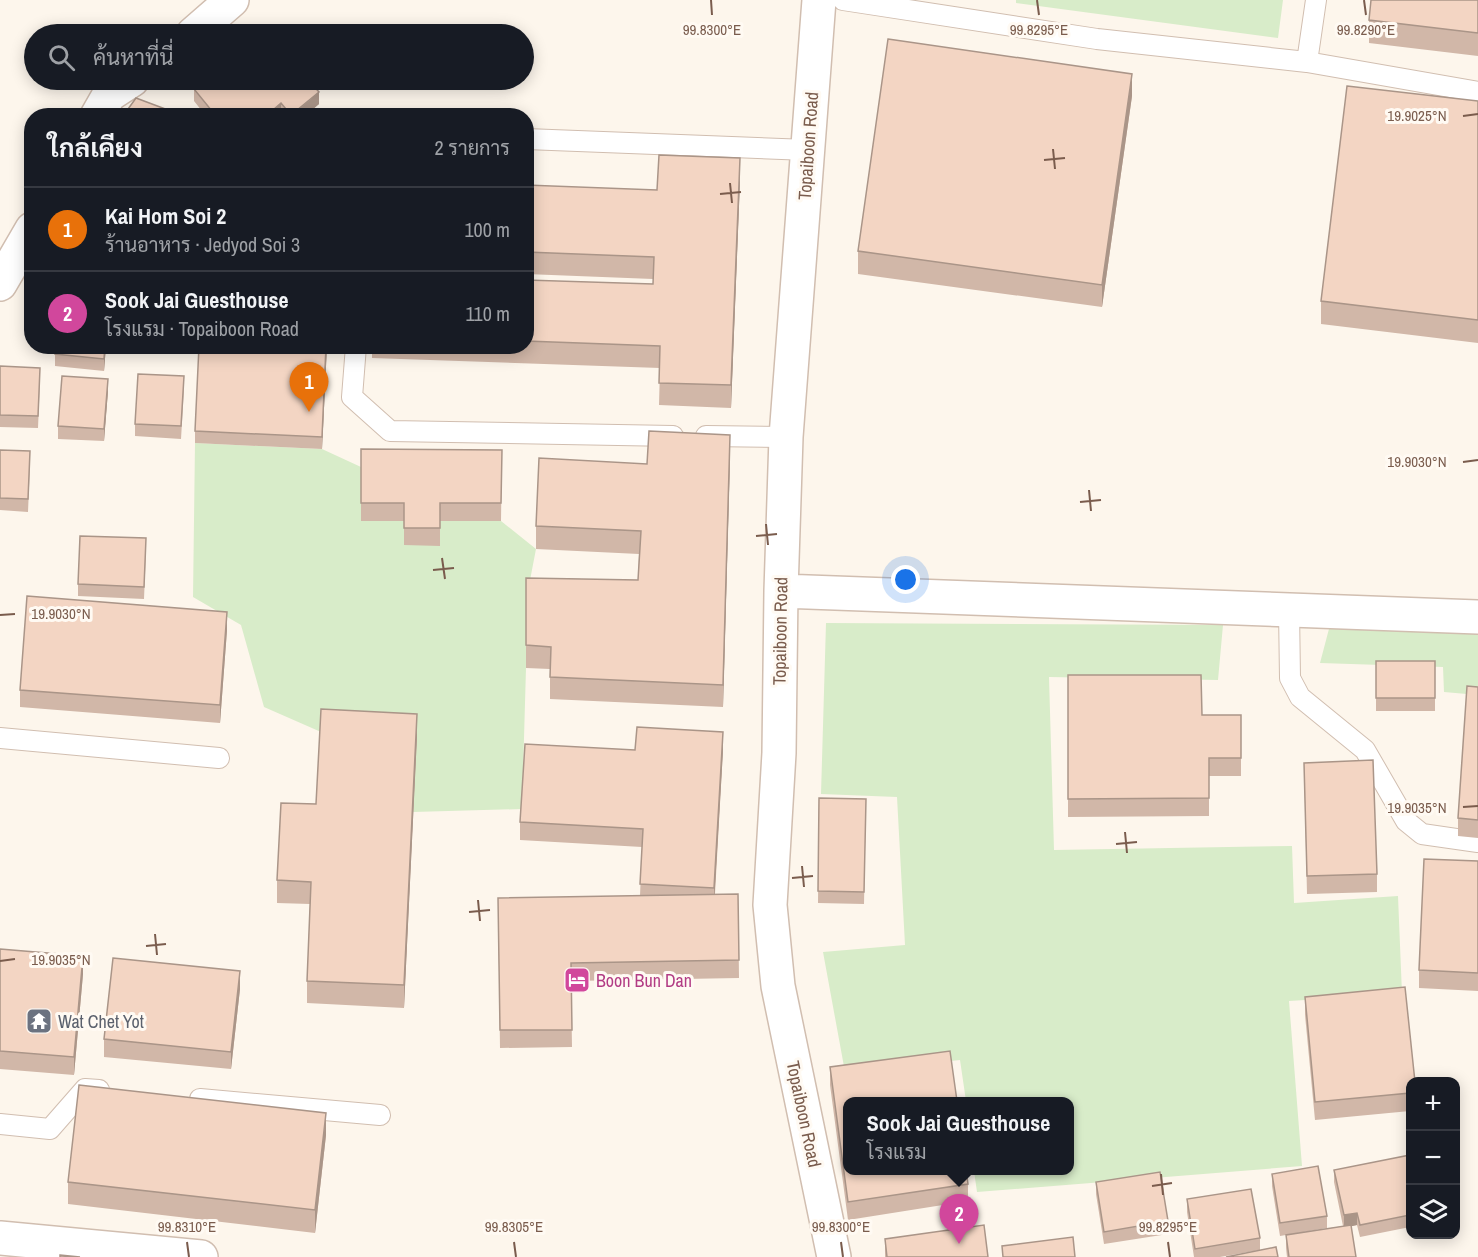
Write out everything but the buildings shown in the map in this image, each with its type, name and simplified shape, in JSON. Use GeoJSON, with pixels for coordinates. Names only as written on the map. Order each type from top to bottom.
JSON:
{"type":"FeatureCollection","features":[{"type":"Feature","properties":{"kind":"street"},"geometry":{"type":"LineString","coordinates":[[204,24],[232,0]]}},
{"type":"Feature","properties":{"kind":"street","name":"Topaiboon Road"},"geometry":{"type":"LineString","coordinates":[[819,0],[786,437],[780,591],[779,753],[770,905],[778,986],[834,1257]]}},
{"type":"Feature","properties":{"kind":"street"},"geometry":{"type":"LineString","coordinates":[[102,108],[109,95],[117,90]]}},
{"type":"Feature","properties":{"kind":"street"},"geometry":{"type":"LineString","coordinates":[[0,284],[24,243]]}},
{"type":"Feature","properties":{"kind":"street"},"geometry":{"type":"LineString","coordinates":[[780,591],[1478,617]]}},
{"type":"Feature","properties":{"kind":"street"},"geometry":{"type":"LineString","coordinates":[[0,1238],[201,1257]]}},
{"type":"Feature","properties":{"kind":"lane"},"geometry":{"type":"LineString","coordinates":[[843,0],[1097,39],[1308,62],[1478,92]]}},
{"type":"Feature","properties":{"kind":"lane"},"geometry":{"type":"LineString","coordinates":[[1308,62],[1316,0]]}},
{"type":"Feature","properties":{"kind":"lane"},"geometry":{"type":"LineString","coordinates":[[534,139],[808,150]]}},
{"type":"Feature","properties":{"kind":"lane"},"geometry":{"type":"LineString","coordinates":[[355,354],[352,397],[390,431],[786,437]]}},
{"type":"Feature","properties":{"kind":"lane"},"geometry":{"type":"LineString","coordinates":[[1289,610],[1290,678],[1300,697],[1365,750],[1406,821],[1422,834],[1478,842]]}},
{"type":"Feature","properties":{"kind":"lane"},"geometry":{"type":"LineString","coordinates":[[0,738],[219,758]]}},
{"type":"Feature","properties":{"kind":"lane"},"geometry":{"type":"LineString","coordinates":[[0,1124],[50,1129],[85,1089],[120,1092]]}},
{"type":"Feature","properties":{"kind":"lane"},"geometry":{"type":"LineString","coordinates":[[179,1097],[380,1115]]}},
{"type":"Feature","properties":{"kind":"green space"},"geometry":{"type":"Polygon","coordinates":[[[1016,0],[1283,0],[1278,38],[1016,3],[1016,0]]]}},
{"type":"Feature","properties":{"kind":"green space"},"geometry":{"type":"Polygon","coordinates":[[[195,443],[322,449],[361,467],[440,521],[501,521],[536,549],[526,601],[522,809],[413,812],[321,732],[264,707],[241,625],[193,597],[195,443]]]}},
{"type":"Feature","properties":{"kind":"green space"},"geometry":{"type":"Polygon","coordinates":[[[826,623],[1223,625],[1218,680],[1049,677],[1054,850],[1292,846],[1294,903],[1398,896],[1402,994],[1289,1001],[1302,1166],[977,1192],[975,1175],[1074,1175],[1074,1097],[965,1097],[960,1060],[845,1072],[823,952],[905,945],[897,797],[821,794],[826,623]]]}},
{"type":"Feature","properties":{"kind":"green space"},"geometry":{"type":"Polygon","coordinates":[[[1330,625],[1478,631],[1478,695],[1444,692],[1443,667],[1320,663],[1330,625]]]}},
{"type":"Feature","properties":{"kind":"place","name":"Kai Hom Soi 2"},"geometry":{"type":"Point","coordinates":[309,412]}},
{"type":"Feature","properties":{"kind":"place","name":"Boon Bun Dan"},"geometry":{"type":"Point","coordinates":[577,980]}},
{"type":"Feature","properties":{"kind":"place","name":"Wat Chet Yot"},"geometry":{"type":"Point","coordinates":[39,1021]}},
{"type":"Feature","properties":{"kind":"place","name":"Sook Jai Guesthouse"},"geometry":{"type":"Point","coordinates":[959,1244]}}]}
